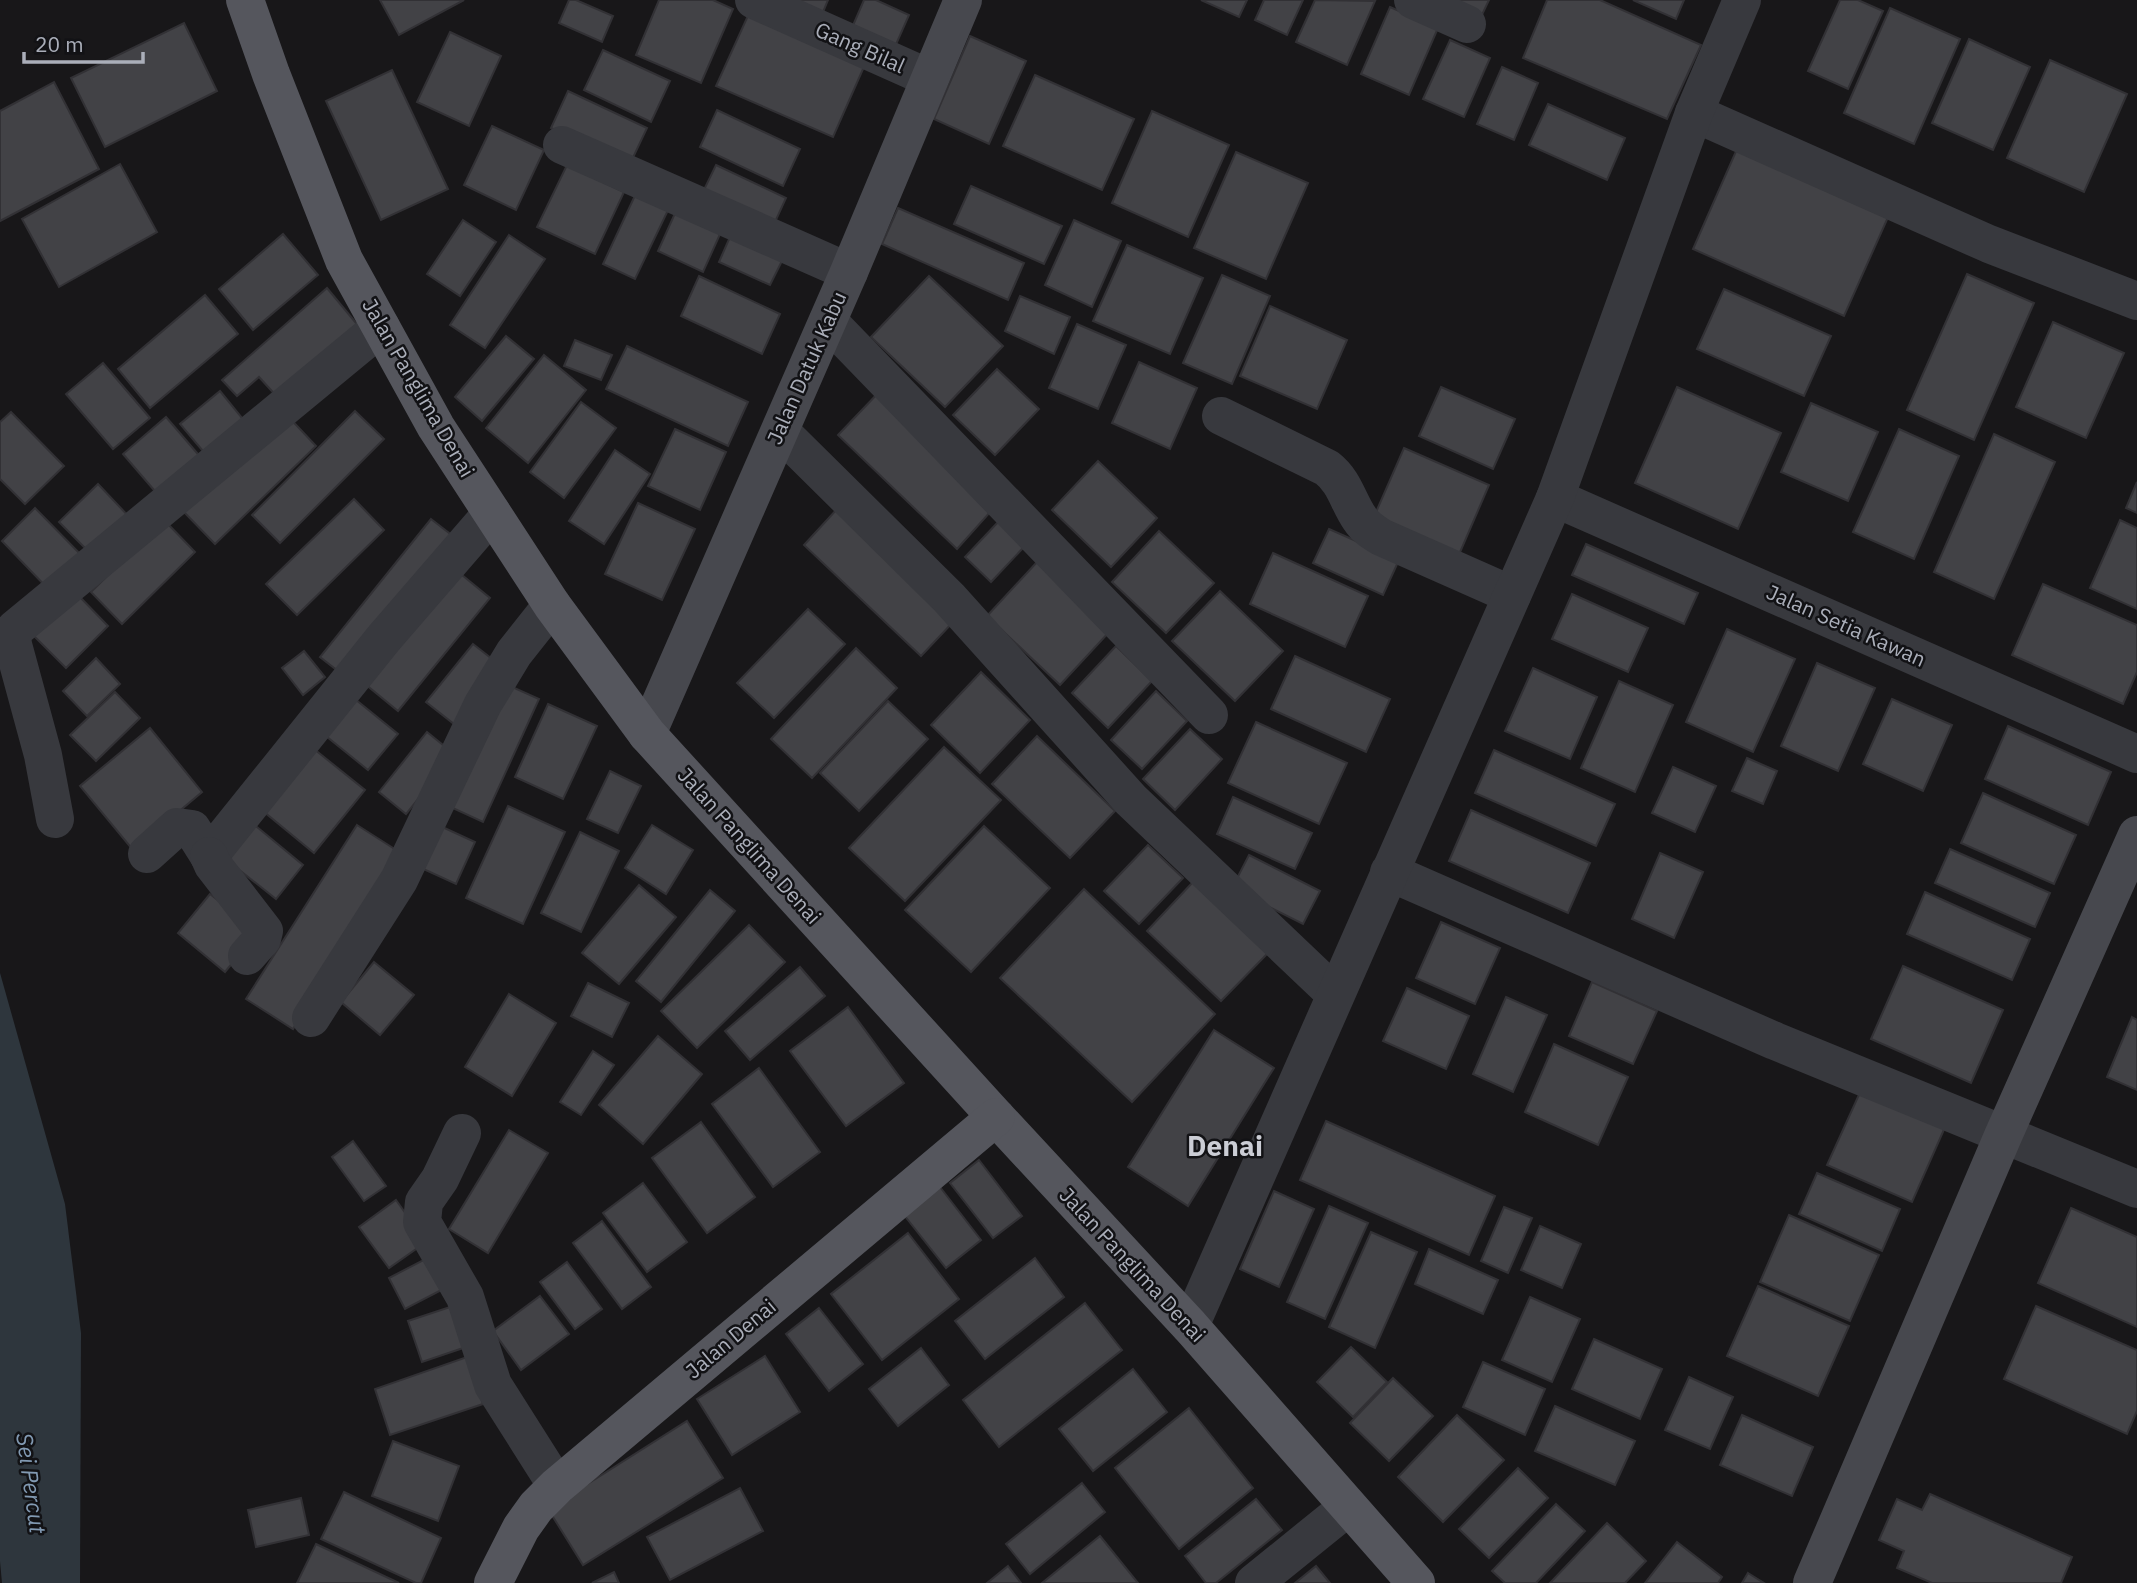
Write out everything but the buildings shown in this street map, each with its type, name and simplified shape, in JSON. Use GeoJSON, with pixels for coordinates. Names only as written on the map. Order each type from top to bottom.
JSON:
{"type":"FeatureCollection","features":[{"type":"Feature","properties":{"kind":"main road","name":"Jalan Panglima Denai"},"geometry":{"type":"LineString","coordinates":[[245,0],[344,260],[436,427],[552,605],[647,734],[1190,1326],[1416,1583]]}},
{"type":"Feature","properties":{"kind":"main road","name":"Jalan Denai"},"geometry":{"type":"LineString","coordinates":[[493,1583],[521,1528],[556,1486],[996,1117]]}},
{"type":"Feature","properties":{"kind":"street","name":"Gang Bilal"},"geometry":{"type":"LineString","coordinates":[[754,0],[929,78]]}},
{"type":"Feature","properties":{"kind":"street","name":"Jalan Datuk Kabu"},"geometry":{"type":"LineString","coordinates":[[647,734],[828,321],[962,0]]}},
{"type":"Feature","properties":{"kind":"street"},"geometry":{"type":"LineString","coordinates":[[1413,0],[1467,24]]}},
{"type":"Feature","properties":{"kind":"street"},"geometry":{"type":"LineString","coordinates":[[1190,1326],[1555,498],[1694,113],[1742,0]]}},
{"type":"Feature","properties":{"kind":"street"},"geometry":{"type":"LineString","coordinates":[[1694,113],[1989,244],[2137,301]]}},
{"type":"Feature","properties":{"kind":"street"},"geometry":{"type":"LineString","coordinates":[[562,145],[849,272]]}},
{"type":"Feature","properties":{"kind":"street"},"geometry":{"type":"LineString","coordinates":[[828,321],[1209,715]]}},
{"type":"Feature","properties":{"kind":"street"},"geometry":{"type":"LineString","coordinates":[[55,819],[43,755],[12,641],[15,629],[381,327]]}},
{"type":"Feature","properties":{"kind":"street"},"geometry":{"type":"LineString","coordinates":[[1220,416],[1327,468],[1336,475],[1359,519],[1381,537],[1513,595]]}},
{"type":"Feature","properties":{"kind":"street"},"geometry":{"type":"LineString","coordinates":[[780,431],[949,598],[1131,800],[1335,994]]}},
{"type":"Feature","properties":{"kind":"street","name":"Jalan Setia Kawan"},"geometry":{"type":"LineString","coordinates":[[1555,498],[2137,754]]}},
{"type":"Feature","properties":{"kind":"street"},"geometry":{"type":"LineString","coordinates":[[209,856],[384,638],[492,513]]}},
{"type":"Feature","properties":{"kind":"street"},"geometry":{"type":"LineString","coordinates":[[311,1018],[399,880],[482,704],[514,653],[552,605]]}},
{"type":"Feature","properties":{"kind":"street"},"geometry":{"type":"LineString","coordinates":[[147,854],[177,827],[192,829],[213,865],[264,931],[262,939],[247,956]]}},
{"type":"Feature","properties":{"kind":"street"},"geometry":{"type":"LineString","coordinates":[[1812,1583],[2003,1136],[2137,835]]}},
{"type":"Feature","properties":{"kind":"street"},"geometry":{"type":"LineString","coordinates":[[1389,872],[1775,1041],[2137,1189]]}},
{"type":"Feature","properties":{"kind":"street"},"geometry":{"type":"LineString","coordinates":[[462,1133],[440,1179],[424,1202],[422,1222],[465,1297],[493,1385],[556,1486]]}},
{"type":"Feature","properties":{"kind":"street"},"geometry":{"type":"LineString","coordinates":[[1254,1583],[1348,1507]]}},
{"type":"Feature","properties":{"kind":"water","name":"Sei Percut"},"geometry":{"type":"Polygon","coordinates":[[[0,973],[65,1204],[81,1333],[80,1583],[2,1583],[0,973]]]}},
{"type":"Feature","properties":{"kind":"district","name":"Denai"},"geometry":{"type":"Point","coordinates":[1225,1146]}}]}
